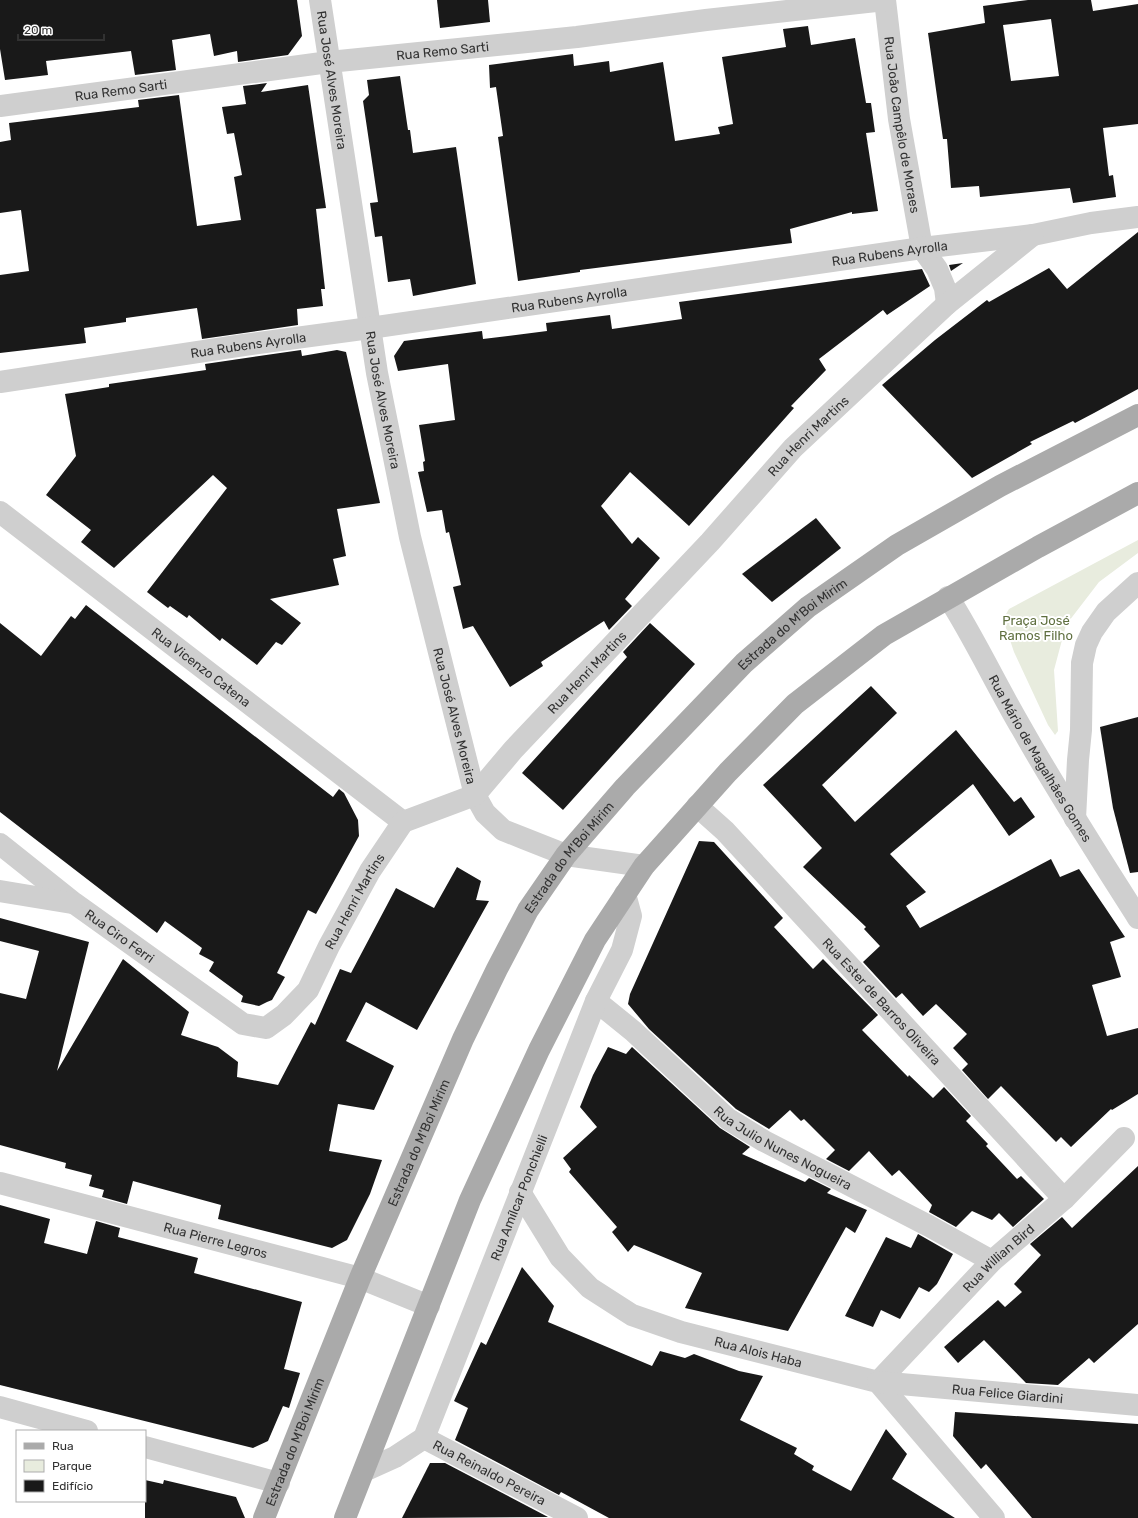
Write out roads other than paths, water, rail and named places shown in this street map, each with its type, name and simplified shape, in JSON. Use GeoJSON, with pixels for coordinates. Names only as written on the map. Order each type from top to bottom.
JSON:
{"type":"FeatureCollection","features":[{"type":"Feature","properties":{"kind":"main road","name":"Estrada do M'Boi Mirim"},"geometry":{"type":"LineString","coordinates":[[264,1518],[360,1278],[463,1039],[496,969],[528,910],[566,855],[625,787],[738,669],[808,607],[897,545],[1000,486],[1138,415]]}},
{"type":"Feature","properties":{"kind":"main road"},"geometry":{"type":"LineString","coordinates":[[345,1518],[470,1200],[539,1050],[595,940],[644,866],[728,772],[795,704],[884,635],[948,597],[1138,493]]}},
{"type":"Feature","properties":{"kind":"street","name":"Rua José Alves Moreira"},"geometry":{"type":"LineString","coordinates":[[320,0],[377,373],[410,538],[475,795]]}},
{"type":"Feature","properties":{"kind":"street","name":"Rua Remo Sarti"},"geometry":{"type":"LineString","coordinates":[[0,106],[329,62],[577,37],[706,20],[885,0]]}},
{"type":"Feature","properties":{"kind":"street","name":"Rua João Campêlo de Moraes"},"geometry":{"type":"LineString","coordinates":[[885,0],[899,119],[922,248]]}},
{"type":"Feature","properties":{"kind":"street","name":"Rua Rubens Ayrolla"},"geometry":{"type":"LineString","coordinates":[[0,382],[244,345],[922,248],[1033,235],[1091,223],[1138,218]]}},
{"type":"Feature","properties":{"kind":"street","name":"Rua Henri Martins"},"geometry":{"type":"LineString","coordinates":[[243,1024],[266,1028],[284,1015],[308,990],[329,946],[370,871],[403,822],[475,795],[513,750],[710,542],[793,448],[947,304],[1033,235]]}},
{"type":"Feature","properties":{"kind":"street"},"geometry":{"type":"LineString","coordinates":[[922,248],[937,269],[945,288],[947,304]]}},
{"type":"Feature","properties":{"kind":"street","name":"Rua Vicenzo Catena"},"geometry":{"type":"LineString","coordinates":[[0,512],[403,822]]}},
{"type":"Feature","properties":{"kind":"street"},"geometry":{"type":"LineString","coordinates":[[1075,819],[1081,730],[1082,663],[1086,645],[1092,632],[1106,612],[1138,583]]}},
{"type":"Feature","properties":{"kind":"street","name":"Rua Mário de Magalhães Gomes"},"geometry":{"type":"LineString","coordinates":[[948,597],[965,623],[994,681],[1033,749],[1075,819],[1138,918]]}},
{"type":"Feature","properties":{"kind":"street"},"geometry":{"type":"LineString","coordinates":[[475,795],[485,813],[503,830],[566,855],[644,866]]}},
{"type":"Feature","properties":{"kind":"street","name":"Rua Ester de Barros Oliveira"},"geometry":{"type":"LineString","coordinates":[[697,806],[725,831],[1064,1199]]}},
{"type":"Feature","properties":{"kind":"street","name":"Rua Ciro Ferri"},"geometry":{"type":"LineString","coordinates":[[0,844],[74,903],[243,1024]]}},
{"type":"Feature","properties":{"kind":"street"},"geometry":{"type":"LineString","coordinates":[[0,890],[74,903]]}},
{"type":"Feature","properties":{"kind":"street","name":"Rua Amílcar Ponchielli"},"geometry":{"type":"LineString","coordinates":[[424,1438],[596,1001],[622,950],[631,916],[625,894]]}},
{"type":"Feature","properties":{"kind":"street","name":"Rua Julio Nunes Nogueira"},"geometry":{"type":"LineString","coordinates":[[596,1001],[633,1031],[728,1119],[764,1141],[896,1209],[992,1261]]}},
{"type":"Feature","properties":{"kind":"street","name":"Rua Willian Bird"},"geometry":{"type":"LineString","coordinates":[[878,1382],[992,1261],[1064,1199],[1124,1138]]}},
{"type":"Feature","properties":{"kind":"street","name":"Rua Pierre Legros"},"geometry":{"type":"LineString","coordinates":[[0,1182],[360,1278],[429,1306]]}},
{"type":"Feature","properties":{"kind":"street","name":"Rua Alois Haba"},"geometry":{"type":"LineString","coordinates":[[520,1192],[560,1257],[590,1288],[632,1315],[681,1332],[878,1382]]}},
{"type":"Feature","properties":{"kind":"street"},"geometry":{"type":"LineString","coordinates":[[878,1382],[994,1518]]}},
{"type":"Feature","properties":{"kind":"street","name":"Rua Felice Giardini"},"geometry":{"type":"LineString","coordinates":[[878,1382],[1138,1405]]}},
{"type":"Feature","properties":{"kind":"street"},"geometry":{"type":"LineString","coordinates":[[0,1407],[84,1430]]}},
{"type":"Feature","properties":{"kind":"street"},"geometry":{"type":"LineString","coordinates":[[364,1470],[395,1457],[424,1438]]}},
{"type":"Feature","properties":{"kind":"street","name":"Rua Reinaldo Pereira"},"geometry":{"type":"LineString","coordinates":[[424,1438],[577,1518]]}},
{"type":"Feature","properties":{"kind":"street"},"geometry":{"type":"LineString","coordinates":[[146,1446],[279,1482]]}},
{"type":"Feature","properties":{"kind":"park label","name":"Praça José Ramos Filho"},"geometry":{"type":"Point","coordinates":[1036,628]}}]}
